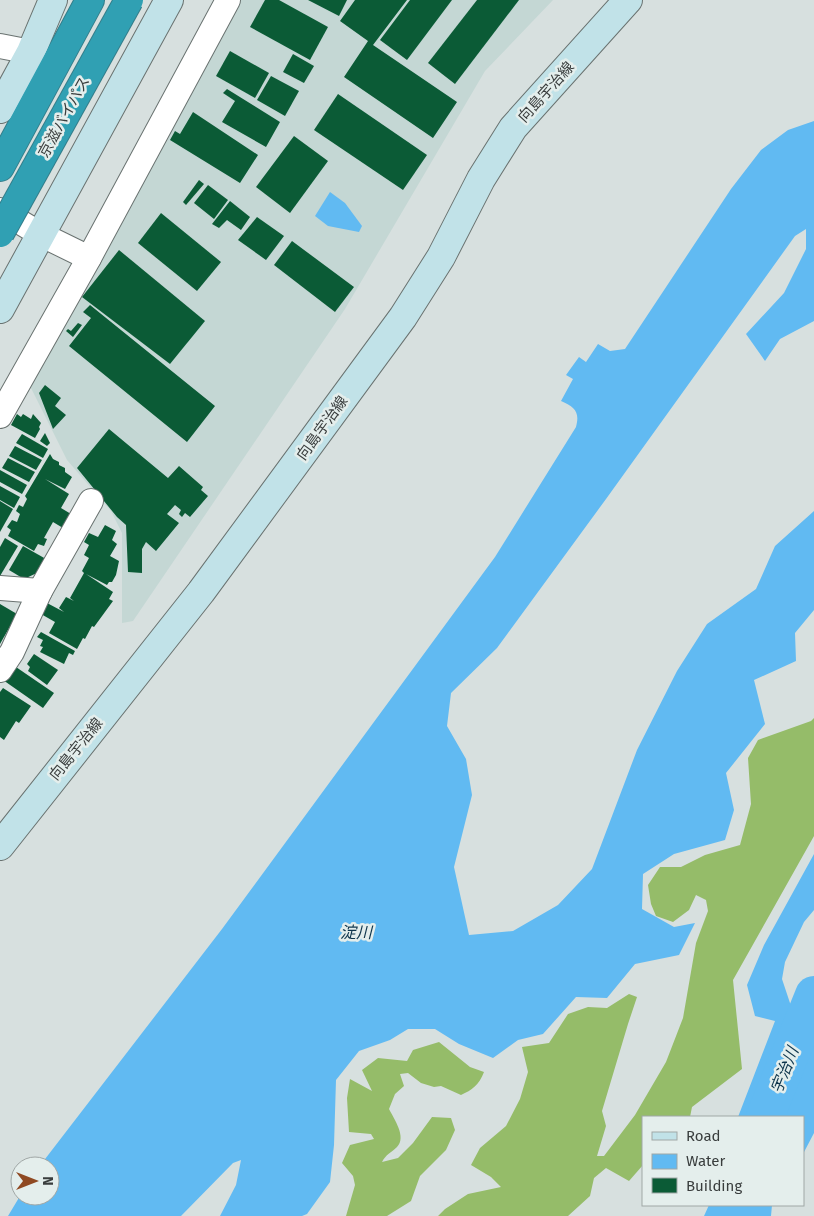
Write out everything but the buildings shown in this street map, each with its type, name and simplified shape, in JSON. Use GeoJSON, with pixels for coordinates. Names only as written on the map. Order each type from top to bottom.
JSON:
{"type":"FeatureCollection","features":[{"type":"Feature","properties":{"kind":"highway"},"geometry":{"type":"LineString","coordinates":[[0,167],[90,0]]}},
{"type":"Feature","properties":{"kind":"highway","name":"京滋バイパス"},"geometry":{"type":"LineString","coordinates":[[0,233],[128,0]]}},
{"type":"Feature","properties":{"kind":"main road"},"geometry":{"type":"LineString","coordinates":[[0,109],[31,52],[53,0]]}},
{"type":"Feature","properties":{"kind":"main road"},"geometry":{"type":"LineString","coordinates":[[0,309],[169,0]]}},
{"type":"Feature","properties":{"kind":"main road","name":"向島宇治線"},"geometry":{"type":"LineString","coordinates":[[0,846],[201,592],[403,316],[441,257],[481,179],[513,128],[628,0]]}},
{"type":"Feature","properties":{"kind":"street"},"geometry":{"type":"LineString","coordinates":[[0,416],[81,254],[228,0]]}},
{"type":"Feature","properties":{"kind":"street"},"geometry":{"type":"LineString","coordinates":[[0,46],[31,52]]}},
{"type":"Feature","properties":{"kind":"street"},"geometry":{"type":"LineString","coordinates":[[0,210],[40,234],[81,254]]}},
{"type":"Feature","properties":{"kind":"street"},"geometry":{"type":"LineString","coordinates":[[0,670],[12,652],[40,591],[91,501]]}},
{"type":"Feature","properties":{"kind":"street"},"geometry":{"type":"LineString","coordinates":[[0,588],[40,591]]}},
{"type":"Feature","properties":{"kind":"shaded area"},"geometry":{"type":"Polygon","coordinates":[[[241,0],[553,0],[485,71],[345,309],[133,621],[122,623],[122,533],[111,511],[67,460],[30,386],[241,0]]]}},
{"type":"Feature","properties":{"kind":"green space"},"geometry":{"type":"Polygon","coordinates":[[[814,718],[814,836],[733,980],[742,1069],[692,1107],[690,1116],[642,1116],[642,1166],[629,1181],[606,1168],[594,1178],[590,1196],[568,1216],[438,1216],[445,1209],[468,1194],[501,1187],[491,1177],[471,1165],[480,1148],[506,1126],[520,1099],[528,1072],[522,1047],[549,1043],[568,1014],[588,1007],[607,1008],[629,994],[637,997],[602,1111],[606,1126],[597,1156],[604,1156],[635,1115],[666,1062],[683,1018],[696,943],[708,911],[706,900],[696,895],[689,910],[673,922],[656,916],[651,904],[648,885],[660,867],[681,867],[705,855],[740,845],[751,804],[748,758],[758,740],[811,721],[814,718]]]}},
{"type":"Feature","properties":{"kind":"green space"},"geometry":{"type":"Polygon","coordinates":[[[439,1042],[470,1067],[484,1072],[482,1077],[475,1086],[461,1095],[441,1086],[434,1087],[421,1083],[408,1073],[400,1074],[404,1086],[395,1094],[389,1109],[399,1128],[400,1143],[382,1162],[398,1158],[413,1143],[432,1117],[451,1118],[455,1130],[446,1150],[420,1176],[411,1201],[387,1216],[346,1216],[355,1185],[353,1176],[342,1163],[350,1145],[374,1139],[371,1134],[349,1132],[347,1098],[350,1079],[372,1091],[362,1070],[378,1058],[407,1061],[413,1050],[439,1042]]]}},
{"type":"Feature","properties":{"kind":"water","name":"淀川"},"geometry":{"type":"Polygon","coordinates":[[[814,121],[814,321],[780,339],[765,361],[746,334],[784,293],[806,249],[806,229],[795,236],[497,648],[451,693],[447,726],[466,759],[472,795],[454,867],[469,935],[513,931],[558,905],[592,869],[637,750],[677,671],[707,624],[756,589],[775,546],[814,511],[814,610],[795,633],[796,661],[754,680],[765,724],[726,773],[734,810],[725,840],[674,854],[643,874],[642,909],[674,927],[695,923],[679,955],[635,964],[607,998],[576,997],[543,1034],[518,1040],[493,1058],[459,1044],[435,1029],[408,1029],[390,1040],[359,1051],[336,1080],[334,1145],[330,1182],[307,1214],[302,1216],[220,1216],[236,1185],[241,1160],[233,1163],[181,1216],[8,1216],[14,1206],[60,1206],[60,1156],[47,1156],[222,929],[495,557],[576,427],[577,414],[570,405],[561,401],[573,379],[566,375],[579,357],[586,362],[598,344],[610,351],[625,349],[731,189],[761,150],[788,130],[814,121]]]}},
{"type":"Feature","properties":{"kind":"water"},"geometry":{"type":"Polygon","coordinates":[[[330,192],[345,203],[362,226],[359,232],[328,226],[315,216],[330,192]]]}},
{"type":"Feature","properties":{"kind":"water"},"geometry":{"type":"Polygon","coordinates":[[[814,854],[814,910],[804,922],[785,962],[782,979],[792,1009],[808,1028],[814,1024],[814,1133],[804,1152],[804,1116],[738,1116],[775,1021],[755,1016],[747,985],[764,945],[814,854]]]}},
{"type":"Feature","properties":{"kind":"water"},"geometry":{"type":"Polygon","coordinates":[[[709,1206],[772,1206],[771,1216],[704,1216],[709,1206]]]}},
{"type":"Feature","properties":{"kind":"waterway","name":"宇治川"},"geometry":{"type":"LineString","coordinates":[[765,1116],[814,995]]}}]}
